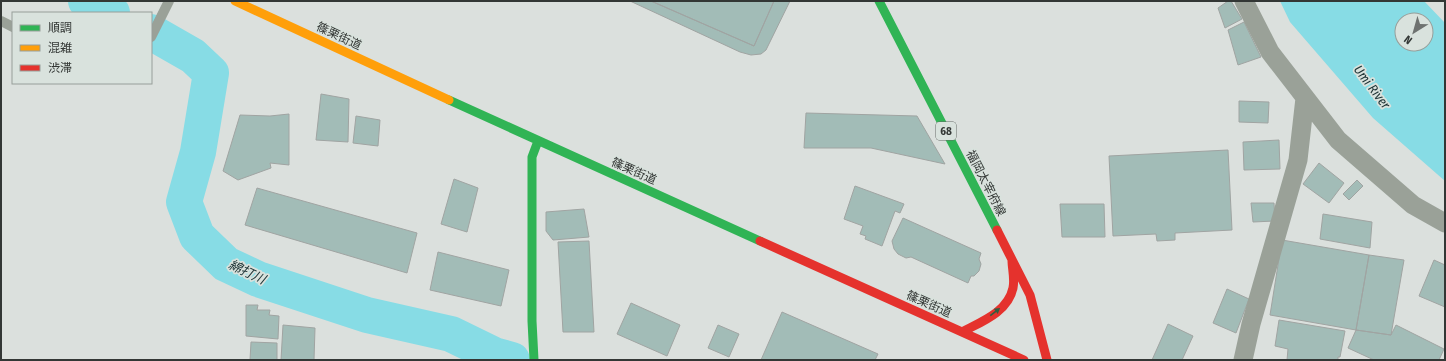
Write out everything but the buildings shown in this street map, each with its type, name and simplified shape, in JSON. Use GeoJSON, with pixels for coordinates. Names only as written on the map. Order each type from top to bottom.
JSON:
{"type":"FeatureCollection","features":[{"type":"Feature","properties":{"kind":"main road","name":"篠栗街道"},"geometry":{"type":"LineString","coordinates":[[235,1],[1024,360]]}},
{"type":"Feature","properties":{"kind":"main road","name":"福岡太宰府線"},"geometry":{"type":"LineString","coordinates":[[880,1],[1030,295],[1048,360]]}},
{"type":"Feature","properties":{"kind":"main road"},"geometry":{"type":"LineString","coordinates":[[534,360],[532,321],[532,157],[538,140]]}},
{"type":"Feature","properties":{"kind":"main road"},"geometry":{"type":"LineString","coordinates":[[962,332],[997,311],[1006,302],[1012,292],[1012,260]]}},
{"type":"Feature","properties":{"kind":"street"},"geometry":{"type":"LineString","coordinates":[[1244,1],[1270,52],[1338,140],[1412,205],[1445,223]]}},
{"type":"Feature","properties":{"kind":"street"},"geometry":{"type":"LineString","coordinates":[[1243,360],[1251,324],[1298,160],[1305,98]]}},
{"type":"Feature","properties":{"kind":"lane"},"geometry":{"type":"LineString","coordinates":[[152,35],[169,1]]}},
{"type":"Feature","properties":{"kind":"lane"},"geometry":{"type":"LineString","coordinates":[[1,21],[12,26]]}},
{"type":"Feature","properties":{"kind":"water","name":"Umi River"},"geometry":{"type":"Polygon","coordinates":[[[1280,1],[1424,1],[1445,23],[1445,181],[1373,118],[1290,22],[1280,1]]]}},
{"type":"Feature","properties":{"kind":"waterway","name":"綿打川"},"geometry":{"type":"LineString","coordinates":[[86,1],[110,12]]}},
{"type":"Feature","properties":{"kind":"waterway","name":"綿打川"},"geometry":{"type":"LineString","coordinates":[[152,33],[193,56],[211,73],[198,152],[184,202],[197,236],[226,264],[258,279],[367,315],[451,334],[494,355],[512,360]]}},
{"type":"Feature","properties":{"kind":"traffic: fast"},"geometry":{"type":"LineString","coordinates":[[879,1],[997,230]]}},
{"type":"Feature","properties":{"kind":"traffic: fast"},"geometry":{"type":"LineString","coordinates":[[449,100],[760,241]]}},
{"type":"Feature","properties":{"kind":"traffic: fast"},"geometry":{"type":"LineString","coordinates":[[534,360],[532,321],[532,157],[538,141]]}},
{"type":"Feature","properties":{"kind":"traffic: slow"},"geometry":{"type":"LineString","coordinates":[[235,1],[449,100]]}},
{"type":"Feature","properties":{"kind":"traffic: jam"},"geometry":{"type":"LineString","coordinates":[[997,230],[1030,295],[1047,360]]}},
{"type":"Feature","properties":{"kind":"traffic: jam"},"geometry":{"type":"LineString","coordinates":[[760,241],[1024,360]]}},
{"type":"Feature","properties":{"kind":"traffic: jam"},"geometry":{"type":"LineString","coordinates":[[962,332],[993,315],[1006,304],[1014,285],[1012,260]]}}]}
